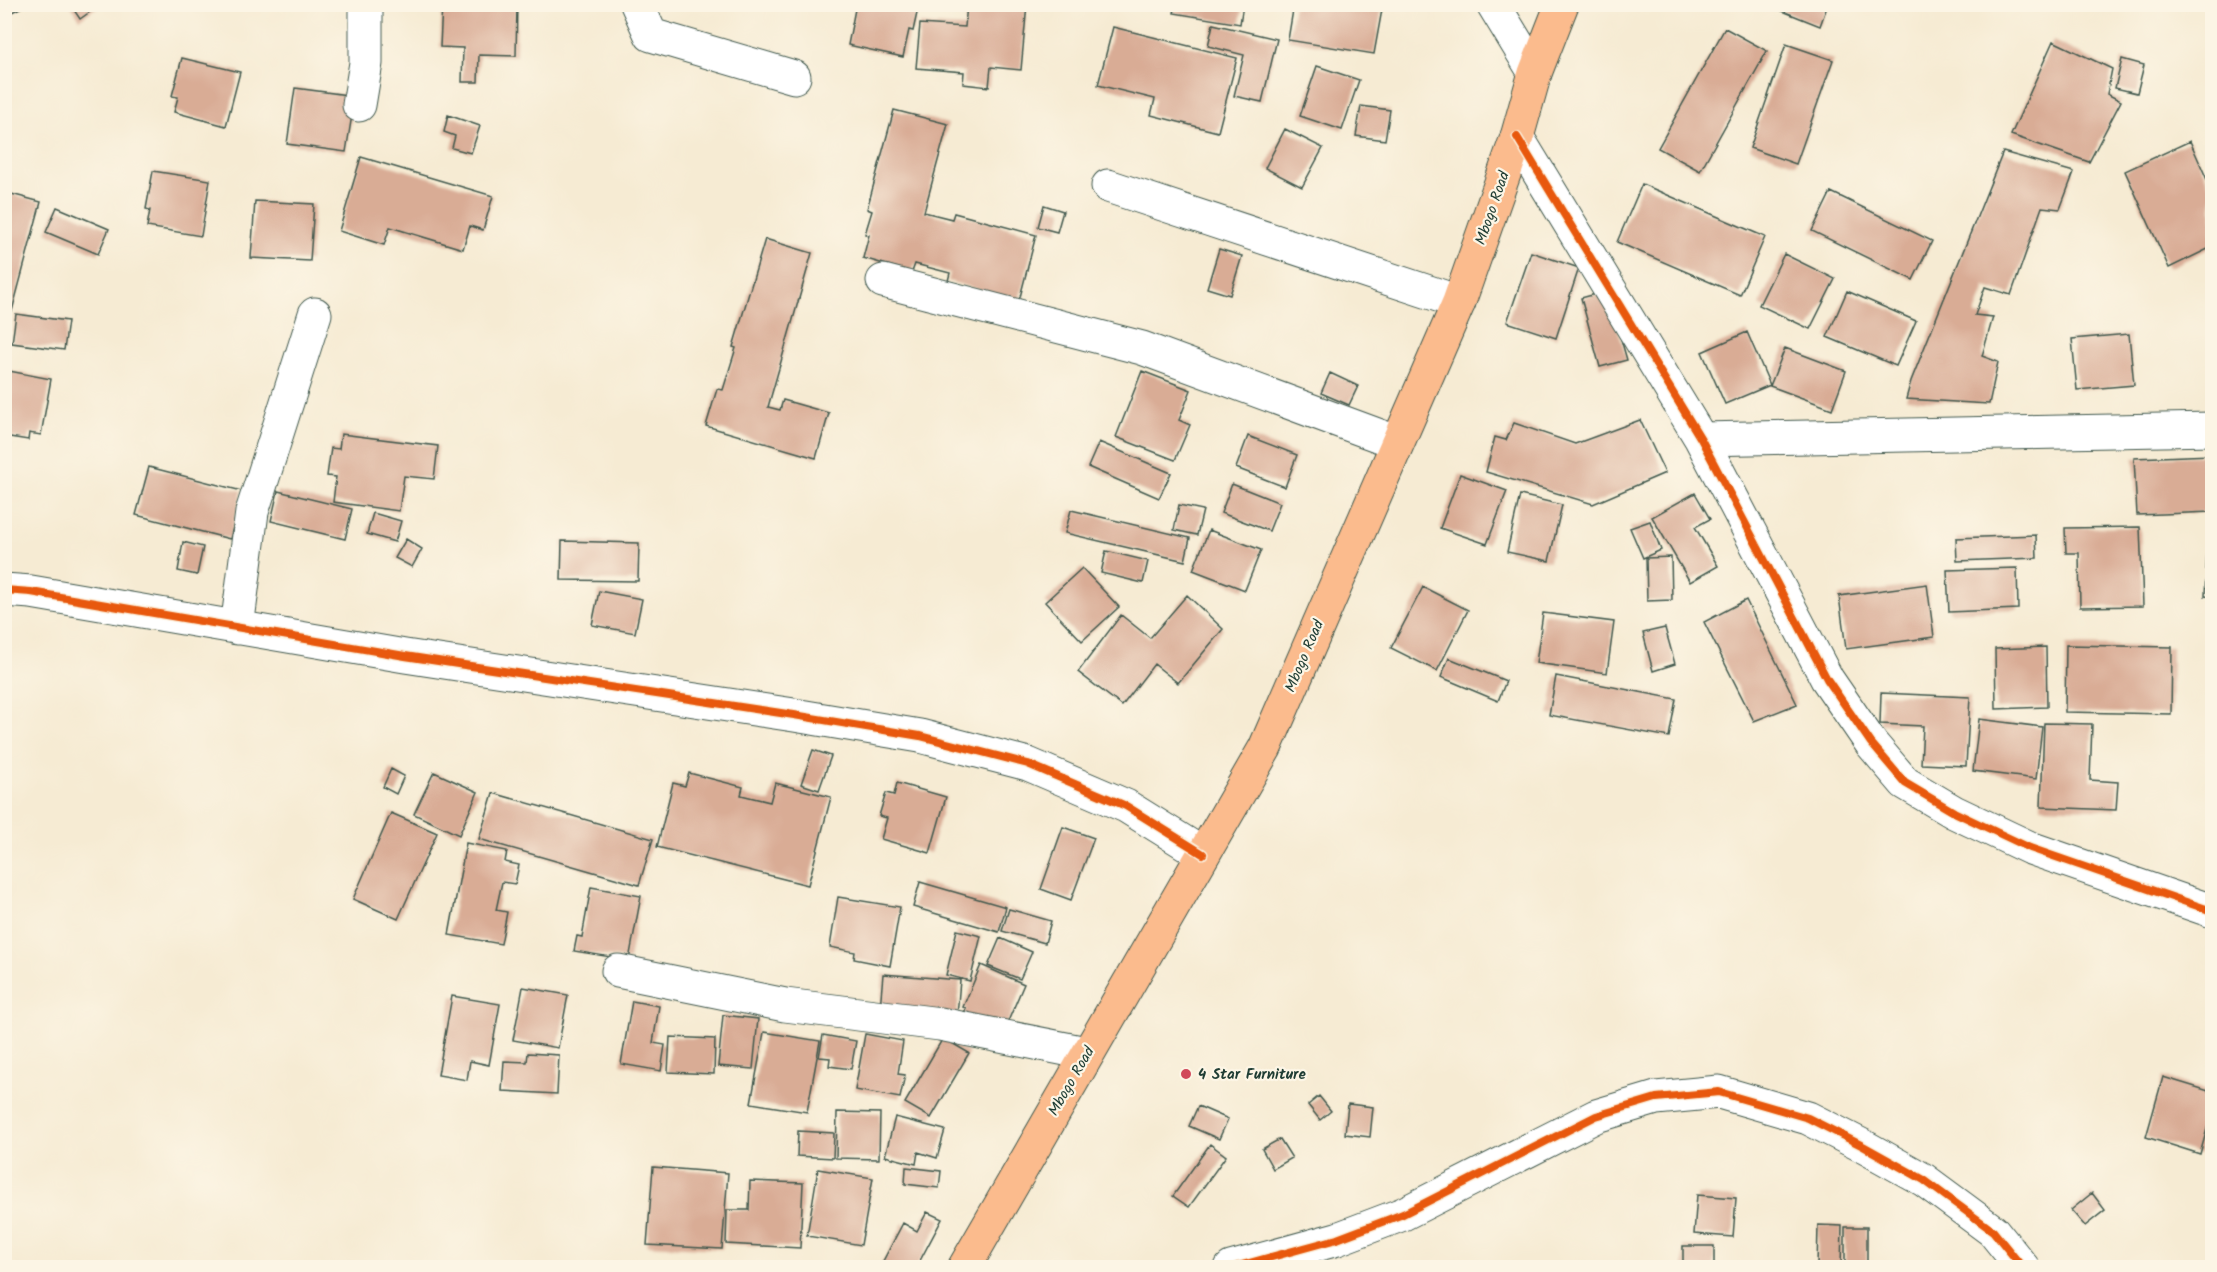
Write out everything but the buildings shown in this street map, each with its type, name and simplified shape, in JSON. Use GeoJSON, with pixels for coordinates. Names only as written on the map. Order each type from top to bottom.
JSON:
{"type":"FeatureCollection","features":[{"type":"Feature","properties":{"kind":"main road","name":"Mbogo Road"},"geometry":{"type":"LineString","coordinates":[[964,1268],[1086,1053],[1265,748],[1396,442],[1459,302],[1517,137],[1535,73],[1562,4]]}},
{"type":"Feature","properties":{"kind":"street"},"geometry":{"type":"LineString","coordinates":[[359,105],[366,63],[366,4]]}},
{"type":"Feature","properties":{"kind":"street"},"geometry":{"type":"LineString","coordinates":[[637,4],[651,35],[794,77]]}},
{"type":"Feature","properties":{"kind":"street"},"geometry":{"type":"LineString","coordinates":[[1494,4],[1535,73]]}},
{"type":"Feature","properties":{"kind":"street"},"geometry":{"type":"LineString","coordinates":[[1517,137],[1701,439],[1827,679],[1871,743],[1905,783],[1954,812],[2030,848],[2212,911]]}},
{"type":"Feature","properties":{"kind":"street"},"geometry":{"type":"LineString","coordinates":[[1108,186],[1459,302]]}},
{"type":"Feature","properties":{"kind":"street"},"geometry":{"type":"LineString","coordinates":[[883,282],[1142,348],[1396,442]]}},
{"type":"Feature","properties":{"kind":"street"},"geometry":{"type":"LineString","coordinates":[[237,628],[252,512],[315,314]]}},
{"type":"Feature","properties":{"kind":"street"},"geometry":{"type":"LineString","coordinates":[[1701,439],[2212,429]]}},
{"type":"Feature","properties":{"kind":"street"},"geometry":{"type":"LineString","coordinates":[[4,590],[31,592],[405,656],[920,736],[1028,764],[1126,806],[1203,854]]}},
{"type":"Feature","properties":{"kind":"street"},"geometry":{"type":"LineString","coordinates":[[618,971],[785,1005],[940,1024],[1086,1053]]}},
{"type":"Feature","properties":{"kind":"street"},"geometry":{"type":"LineString","coordinates":[[1231,1268],[1337,1239],[1403,1214],[1596,1116],[1656,1098],[1719,1092],[1808,1118],[1924,1180],[1993,1232],[2023,1268]]}},
{"type":"Feature","properties":{"kind":"cycle path"},"geometry":{"type":"LineString","coordinates":[[1517,137],[1701,439],[1827,679],[1871,743],[1905,783],[1954,812],[2030,848],[2212,911]]}},
{"type":"Feature","properties":{"kind":"cycle path"},"geometry":{"type":"LineString","coordinates":[[4,590],[31,592],[405,656],[920,736],[1028,764],[1126,806],[1203,854]]}},
{"type":"Feature","properties":{"kind":"cycle path"},"geometry":{"type":"LineString","coordinates":[[1231,1268],[1337,1239],[1403,1214],[1596,1116],[1656,1098],[1719,1092],[1808,1118],[1924,1180],[1993,1231],[2023,1268]]}},
{"type":"Feature","properties":{"kind":"place","name":"4 Star Furniture"},"geometry":{"type":"Point","coordinates":[1186,1074]}}]}
